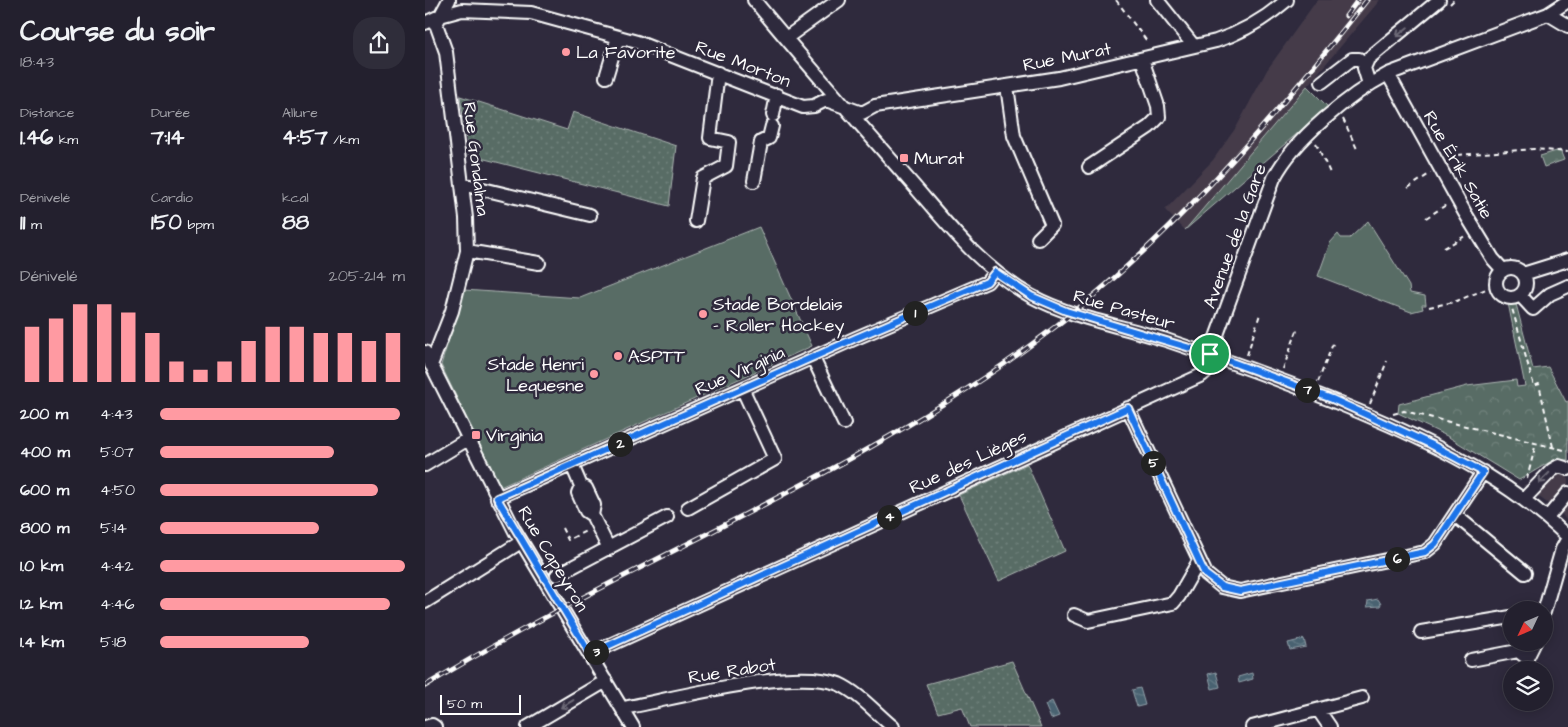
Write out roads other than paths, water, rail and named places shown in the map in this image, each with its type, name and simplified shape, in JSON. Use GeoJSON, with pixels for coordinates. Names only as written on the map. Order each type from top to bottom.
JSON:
{"type":"FeatureCollection","features":[{"type":"Feature","properties":{"kind":"street"},"geometry":{"type":"LineString","coordinates":[[440,16],[449,0]]}},
{"type":"Feature","properties":{"kind":"street"},"geometry":{"type":"LineString","coordinates":[[469,0],[480,10]]}},
{"type":"Feature","properties":{"kind":"street","name":"Rue Pasteur"},"geometry":{"type":"LineString","coordinates":[[754,0],[962,240],[995,272],[1031,296],[1061,309],[1210,354],[1341,403],[1430,444],[1483,472],[1524,499],[1568,537]]}},
{"type":"Feature","properties":{"kind":"street"},"geometry":{"type":"LineString","coordinates":[[785,38],[839,0]]}},
{"type":"Feature","properties":{"kind":"street"},"geometry":{"type":"LineString","coordinates":[[1157,0],[1193,45]]}},
{"type":"Feature","properties":{"kind":"street","name":"Rue Murat"},"geometry":{"type":"LineString","coordinates":[[844,106],[862,113],[875,106],[1059,78],[1237,34],[1273,4],[1287,0]]}},
{"type":"Feature","properties":{"kind":"street"},"geometry":{"type":"LineString","coordinates":[[1365,64],[1439,0]]}},
{"type":"Feature","properties":{"kind":"street","name":"Avenue de la Gare"},"geometry":{"type":"LineString","coordinates":[[1210,354],[1274,178],[1287,154],[1369,84],[1388,74],[1547,14],[1563,2]]}},
{"type":"Feature","properties":{"kind":"street","name":"Rue Morton"},"geometry":{"type":"LineString","coordinates":[[425,23],[440,16],[463,10],[531,13],[618,37],[777,95],[803,107],[814,106],[826,100],[844,106]]}},
{"type":"Feature","properties":{"kind":"street"},"geometry":{"type":"LineString","coordinates":[[1547,14],[1568,26]]}},
{"type":"Feature","properties":{"kind":"street","name":"Rue Gondalma"},"geometry":{"type":"LineString","coordinates":[[431,365],[452,311],[467,251],[466,218],[446,52],[436,24],[440,16]]}},
{"type":"Feature","properties":{"kind":"street"},"geometry":{"type":"LineString","coordinates":[[606,77],[618,37]]}},
{"type":"Feature","properties":{"kind":"street"},"geometry":{"type":"LineString","coordinates":[[1089,167],[1149,127],[1159,117],[1158,106],[1142,58]]}},
{"type":"Feature","properties":{"kind":"street"},"geometry":{"type":"LineString","coordinates":[[1322,82],[1352,59],[1359,59],[1365,64],[1369,84]]}},
{"type":"Feature","properties":{"kind":"street"},"geometry":{"type":"LineString","coordinates":[[696,221],[703,178],[726,166],[729,142],[710,138],[718,73]]}},
{"type":"Feature","properties":{"kind":"street","name":"Rue Érik Satie"},"geometry":{"type":"LineString","coordinates":[[1388,74],[1475,229],[1503,270]]}},
{"type":"Feature","properties":{"kind":"street"},"geometry":{"type":"LineString","coordinates":[[1007,86],[1015,136],[1051,225],[1038,238]]}},
{"type":"Feature","properties":{"kind":"street"},"geometry":{"type":"LineString","coordinates":[[755,181],[761,142],[769,138],[777,95]]}},
{"type":"Feature","properties":{"kind":"street"},"geometry":{"type":"LineString","coordinates":[[462,184],[590,215]]}},
{"type":"Feature","properties":{"kind":"street"},"geometry":{"type":"LineString","coordinates":[[467,251],[539,263]]}},
{"type":"Feature","properties":{"kind":"street"},"geometry":{"type":"LineString","coordinates":[[1568,260],[1523,274],[1511,268],[1503,270],[1497,278],[1496,285],[1500,293],[1514,296],[1533,309],[1550,294],[1568,286]]}},
{"type":"Feature","properties":{"kind":"street","name":"Rue Virginia"},"geometry":{"type":"LineString","coordinates":[[497,498],[987,282],[995,272]]}},
{"type":"Feature","properties":{"kind":"street"},"geometry":{"type":"LineString","coordinates":[[1514,296],[1526,283],[1523,274]]}},
{"type":"Feature","properties":{"kind":"street","name":"Rue Capeyron"},"geometry":{"type":"LineString","coordinates":[[425,352],[497,498],[521,542],[633,727]]}},
{"type":"Feature","properties":{"kind":"street","name":"Rue des Lièges"},"geometry":{"type":"LineString","coordinates":[[590,654],[1201,375],[1210,368],[1210,354]]}},
{"type":"Feature","properties":{"kind":"street"},"geometry":{"type":"LineString","coordinates":[[813,358],[844,423]]}},
{"type":"Feature","properties":{"kind":"street"},"geometry":{"type":"LineString","coordinates":[[687,508],[775,459],[743,390]]}},
{"type":"Feature","properties":{"kind":"street"},"geometry":{"type":"LineString","coordinates":[[1128,408],[1205,574],[1222,587],[1240,591],[1425,552],[1435,544],[1483,472]]}},
{"type":"Feature","properties":{"kind":"street"},"geometry":{"type":"LineString","coordinates":[[425,465],[467,438]]}},
{"type":"Feature","properties":{"kind":"street"},"geometry":{"type":"LineString","coordinates":[[572,464],[581,486],[586,488],[593,506],[595,521],[609,550]]}},
{"type":"Feature","properties":{"kind":"street"},"geometry":{"type":"LineString","coordinates":[[1524,499],[1553,470],[1559,466],[1568,468]]}},
{"type":"Feature","properties":{"kind":"street"},"geometry":{"type":"LineString","coordinates":[[1547,518],[1568,493]]}},
{"type":"Feature","properties":{"kind":"street"},"geometry":{"type":"LineString","coordinates":[[1455,515],[1525,573]]}},
{"type":"Feature","properties":{"kind":"street"},"geometry":{"type":"LineString","coordinates":[[557,575],[609,550],[667,517]]}},
{"type":"Feature","properties":{"kind":"street"},"geometry":{"type":"LineString","coordinates":[[1547,601],[1562,549],[1568,537]]}},
{"type":"Feature","properties":{"kind":"street"},"geometry":{"type":"LineString","coordinates":[[425,602],[521,542]]}},
{"type":"Feature","properties":{"kind":"street"},"geometry":{"type":"LineString","coordinates":[[1074,615],[1088,621],[1173,602],[1179,596],[1199,561]]}},
{"type":"Feature","properties":{"kind":"street"},"geometry":{"type":"LineString","coordinates":[[1421,632],[1503,618]]}},
{"type":"Feature","properties":{"kind":"street"},"geometry":{"type":"LineString","coordinates":[[1471,660],[1518,651],[1527,658],[1530,651]]}},
{"type":"Feature","properties":{"kind":"street","name":"Rue Rabot"},"geometry":{"type":"LineString","coordinates":[[623,708],[764,680],[829,681],[849,689],[893,727]]}},
{"type":"Feature","properties":{"kind":"street"},"geometry":{"type":"LineString","coordinates":[[528,727],[606,681]]}},
{"type":"Feature","properties":{"kind":"street"},"geometry":{"type":"LineString","coordinates":[[1252,727],[1319,711],[1361,698]]}},
{"type":"Feature","properties":{"kind":"street"},"geometry":{"type":"LineString","coordinates":[[1319,711],[1330,727]]}},
{"type":"Feature","properties":{"kind":"street"},"geometry":{"type":"LineString","coordinates":[[425,727],[432,724],[435,727]]}},
{"type":"Feature","properties":{"kind":"water"},"geometry":{"type":"Polygon","coordinates":[[[1378,599],[1381,604],[1380,606],[1367,607],[1368,601],[1378,599]]]}},
{"type":"Feature","properties":{"kind":"water"},"geometry":{"type":"Polygon","coordinates":[[[1304,639],[1306,647],[1290,650],[1288,643],[1304,639]]]}},
{"type":"Feature","properties":{"kind":"water"},"geometry":{"type":"Polygon","coordinates":[[[1216,672],[1220,687],[1212,689],[1208,674],[1216,672]]]}},
{"type":"Feature","properties":{"kind":"water"},"geometry":{"type":"Polygon","coordinates":[[[1252,673],[1253,679],[1239,683],[1238,677],[1252,673]]]}},
{"type":"Feature","properties":{"kind":"water"},"geometry":{"type":"Polygon","coordinates":[[[1140,688],[1145,705],[1137,707],[1132,690],[1140,688]]]}},
{"type":"Feature","properties":{"kind":"water"},"geometry":{"type":"Polygon","coordinates":[[[1052,701],[1059,716],[1051,719],[1045,705],[1052,701]]]}},
{"type":"Feature","properties":{"kind":"railway"},"geometry":{"type":"LineString","coordinates":[[1346,16],[1358,0]]}},
{"type":"Feature","properties":{"kind":"railway"},"geometry":{"type":"LineString","coordinates":[[425,686],[575,602],[804,484],[879,442],[953,398],[1024,350],[1073,313],[1165,231],[1249,142],[1367,0]]}},
{"type":"Feature","properties":{"kind":"place","name":"La Favorite"},"geometry":{"type":"Point","coordinates":[566,52]}},
{"type":"Feature","properties":{"kind":"place","name":"Murat"},"geometry":{"type":"Point","coordinates":[904,158]}},
{"type":"Feature","properties":{"kind":"place","name":"Stade Bordelais - Roller Hockey"},"geometry":{"type":"Point","coordinates":[703,314]}},
{"type":"Feature","properties":{"kind":"place","name":"ASPTT"},"geometry":{"type":"Point","coordinates":[618,356]}},
{"type":"Feature","properties":{"kind":"place","name":"Stade Henri Lequesne"},"geometry":{"type":"Point","coordinates":[594,374]}},
{"type":"Feature","properties":{"kind":"place","name":"Virginia"},"geometry":{"type":"Point","coordinates":[476,435]}}]}
